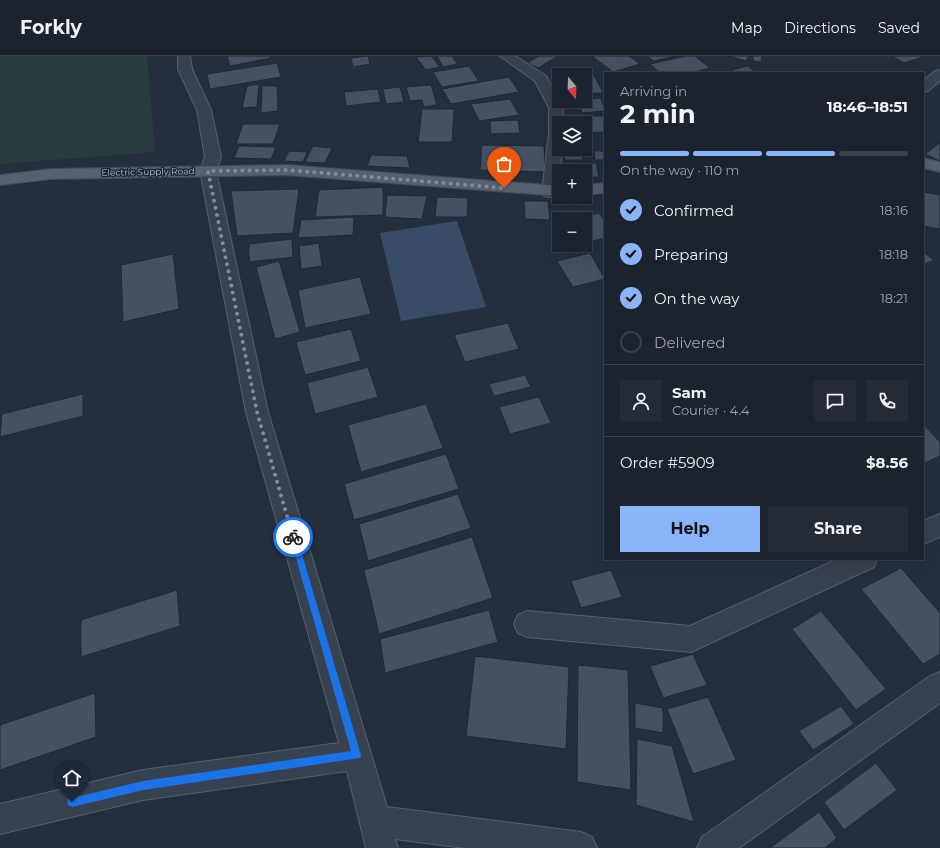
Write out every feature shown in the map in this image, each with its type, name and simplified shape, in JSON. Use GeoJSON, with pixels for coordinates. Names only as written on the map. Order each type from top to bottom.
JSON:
{"type":"FeatureCollection","features":[{"type":"Feature","properties":{"kind":"main road"},"geometry":{"type":"LineString","coordinates":[[924,163],[940,167]]}},
{"type":"Feature","properties":{"kind":"main road","name":"Electric Supply Road"},"geometry":{"type":"LineString","coordinates":[[0,180],[51,174],[287,170],[552,192]]}},
{"type":"Feature","properties":{"kind":"main road"},"geometry":{"type":"LineString","coordinates":[[592,189],[604,188]]}},
{"type":"Feature","properties":{"kind":"street"},"geometry":{"type":"LineString","coordinates":[[184,56],[185,69],[204,110],[214,157],[208,171],[257,412],[379,834],[581,848]]}},
{"type":"Feature","properties":{"kind":"street"},"geometry":{"type":"LineString","coordinates":[[506,56],[526,61],[541,80],[556,108],[555,164]]}},
{"type":"Feature","properties":{"kind":"street"},"geometry":{"type":"LineString","coordinates":[[924,87],[940,74]]}},
{"type":"Feature","properties":{"kind":"street"},"geometry":{"type":"LineString","coordinates":[[924,533],[940,525]]}},
{"type":"Feature","properties":{"kind":"street"},"geometry":{"type":"LineString","coordinates":[[527,624],[691,639],[863,560]]}},
{"type":"Feature","properties":{"kind":"street"},"geometry":{"type":"LineString","coordinates":[[713,848],[940,686]]}},
{"type":"Feature","properties":{"kind":"street"},"geometry":{"type":"LineString","coordinates":[[0,819],[143,786],[357,755]]}},
{"type":"Feature","properties":{"kind":"green space"},"geometry":{"type":"Polygon","coordinates":[[[0,56],[147,56],[155,152],[0,164],[0,56]]]}},
{"type":"Feature","properties":{"kind":"water"},"geometry":{"type":"Polygon","coordinates":[[[457,221],[486,307],[401,321],[380,233],[457,221]]]}},
{"type":"Feature","properties":{"kind":"building"},"geometry":{"type":"Polygon","coordinates":[[[227,56],[270,56],[271,58],[230,66],[227,56]]]}},
{"type":"Feature","properties":{"kind":"building"},"geometry":{"type":"Polygon","coordinates":[[[368,56],[370,64],[353,67],[351,58],[368,56]]]}},
{"type":"Feature","properties":{"kind":"building"},"geometry":{"type":"Polygon","coordinates":[[[431,56],[440,67],[426,70],[416,57],[431,56]]]}},
{"type":"Feature","properties":{"kind":"building"},"geometry":{"type":"Polygon","coordinates":[[[437,56],[452,56],[457,64],[443,67],[437,56]]]}},
{"type":"Feature","properties":{"kind":"building"},"geometry":{"type":"Polygon","coordinates":[[[539,56],[558,56],[538,68],[527,63],[539,56]]]}},
{"type":"Feature","properties":{"kind":"building"},"geometry":{"type":"Polygon","coordinates":[[[592,56],[629,56],[640,64],[613,72],[592,56]]]}},
{"type":"Feature","properties":{"kind":"building"},"geometry":{"type":"Polygon","coordinates":[[[647,56],[676,56],[654,61],[647,56]]]}},
{"type":"Feature","properties":{"kind":"building"},"geometry":{"type":"Polygon","coordinates":[[[686,56],[695,56],[710,68],[695,72],[659,72],[650,64],[686,56]]]}},
{"type":"Feature","properties":{"kind":"building"},"geometry":{"type":"Polygon","coordinates":[[[729,56],[749,56],[746,61],[729,56]]]}},
{"type":"Feature","properties":{"kind":"building"},"geometry":{"type":"Polygon","coordinates":[[[753,56],[762,56],[761,62],[753,61],[753,56]]]}},
{"type":"Feature","properties":{"kind":"building"},"geometry":{"type":"Polygon","coordinates":[[[892,56],[926,56],[904,63],[892,56]]]}},
{"type":"Feature","properties":{"kind":"building"},"geometry":{"type":"Polygon","coordinates":[[[277,63],[281,77],[210,89],[207,74],[277,63]]]}},
{"type":"Feature","properties":{"kind":"building"},"geometry":{"type":"Polygon","coordinates":[[[469,66],[479,81],[442,87],[433,72],[469,66]]]}},
{"type":"Feature","properties":{"kind":"building"},"geometry":{"type":"Polygon","coordinates":[[[748,66],[755,72],[735,72],[732,70],[748,66]]]}},
{"type":"Feature","properties":{"kind":"building"},"geometry":{"type":"Polygon","coordinates":[[[592,75],[594,75],[603,93],[592,94],[592,75]]]}},
{"type":"Feature","properties":{"kind":"building"},"geometry":{"type":"Polygon","coordinates":[[[509,77],[519,92],[451,104],[442,89],[509,77]]]}},
{"type":"Feature","properties":{"kind":"building"},"geometry":{"type":"Polygon","coordinates":[[[259,84],[257,107],[242,108],[247,86],[259,84]]]}},
{"type":"Feature","properties":{"kind":"building"},"geometry":{"type":"Polygon","coordinates":[[[431,85],[437,105],[424,107],[422,100],[410,101],[406,87],[431,85]]]}},
{"type":"Feature","properties":{"kind":"building"},"geometry":{"type":"Polygon","coordinates":[[[262,86],[277,86],[278,111],[261,113],[262,86]]]}},
{"type":"Feature","properties":{"kind":"building"},"geometry":{"type":"Polygon","coordinates":[[[400,87],[404,102],[386,104],[383,89],[400,87]]]}},
{"type":"Feature","properties":{"kind":"building"},"geometry":{"type":"Polygon","coordinates":[[[378,89],[381,102],[346,106],[344,92],[378,89]]]}},
{"type":"Feature","properties":{"kind":"building"},"geometry":{"type":"Polygon","coordinates":[[[601,98],[604,111],[582,113],[580,108],[592,108],[592,99],[601,98]]]}},
{"type":"Feature","properties":{"kind":"building"},"geometry":{"type":"Polygon","coordinates":[[[510,99],[519,115],[479,121],[471,104],[510,99]]]}},
{"type":"Feature","properties":{"kind":"building"},"geometry":{"type":"Polygon","coordinates":[[[422,109],[454,109],[452,142],[418,142],[422,109]]]}},
{"type":"Feature","properties":{"kind":"building"},"geometry":{"type":"Polygon","coordinates":[[[592,116],[604,116],[604,132],[592,133],[592,116]]]}},
{"type":"Feature","properties":{"kind":"building"},"geometry":{"type":"Polygon","coordinates":[[[518,120],[520,133],[491,134],[490,121],[518,120]]]}},
{"type":"Feature","properties":{"kind":"building"},"geometry":{"type":"Polygon","coordinates":[[[243,124],[280,124],[273,144],[236,144],[243,124]]]}},
{"type":"Feature","properties":{"kind":"building"},"geometry":{"type":"Polygon","coordinates":[[[940,143],[940,161],[925,154],[940,143]]]}},
{"type":"Feature","properties":{"kind":"building"},"geometry":{"type":"Polygon","coordinates":[[[482,145],[544,146],[545,172],[480,170],[482,145]]]}},
{"type":"Feature","properties":{"kind":"building"},"geometry":{"type":"Polygon","coordinates":[[[239,146],[276,147],[271,159],[234,158],[239,146]]]}},
{"type":"Feature","properties":{"kind":"building"},"geometry":{"type":"Polygon","coordinates":[[[313,146],[332,148],[325,163],[305,162],[313,146]]]}},
{"type":"Feature","properties":{"kind":"building"},"geometry":{"type":"Polygon","coordinates":[[[289,151],[307,152],[303,162],[284,161],[289,151]]]}},
{"type":"Feature","properties":{"kind":"building"},"geometry":{"type":"Polygon","coordinates":[[[594,151],[604,151],[604,160],[595,160],[594,151]]]}},
{"type":"Feature","properties":{"kind":"building"},"geometry":{"type":"Polygon","coordinates":[[[371,155],[407,156],[410,168],[367,166],[371,155]]]}},
{"type":"Feature","properties":{"kind":"building"},"geometry":{"type":"Polygon","coordinates":[[[564,156],[582,156],[583,160],[565,160],[564,156]]]}},
{"type":"Feature","properties":{"kind":"building"},"geometry":{"type":"Polygon","coordinates":[[[596,163],[599,177],[592,177],[592,164],[566,164],[596,163]]]}},
{"type":"Feature","properties":{"kind":"building"},"geometry":{"type":"Polygon","coordinates":[[[383,187],[383,215],[315,217],[319,190],[383,187]]]}},
{"type":"Feature","properties":{"kind":"building"},"geometry":{"type":"Polygon","coordinates":[[[299,189],[293,233],[237,236],[231,191],[299,189]]]}},
{"type":"Feature","properties":{"kind":"building"},"geometry":{"type":"Polygon","coordinates":[[[924,192],[940,195],[940,229],[924,226],[924,192]]]}},
{"type":"Feature","properties":{"kind":"building"},"geometry":{"type":"Polygon","coordinates":[[[387,195],[427,196],[422,219],[385,217],[387,195]]]}},
{"type":"Feature","properties":{"kind":"building"},"geometry":{"type":"Polygon","coordinates":[[[437,197],[468,198],[467,217],[435,217],[437,197]]]}},
{"type":"Feature","properties":{"kind":"building"},"geometry":{"type":"Polygon","coordinates":[[[524,201],[548,201],[550,220],[525,219],[524,201]]]}},
{"type":"Feature","properties":{"kind":"building"},"geometry":{"type":"Polygon","coordinates":[[[599,213],[604,220],[604,238],[592,241],[592,215],[599,213]]]}},
{"type":"Feature","properties":{"kind":"building"},"geometry":{"type":"Polygon","coordinates":[[[354,217],[353,235],[298,238],[301,220],[354,217]]]}},
{"type":"Feature","properties":{"kind":"building"},"geometry":{"type":"Polygon","coordinates":[[[292,239],[293,257],[249,262],[249,244],[292,239]]]}},
{"type":"Feature","properties":{"kind":"building"},"geometry":{"type":"Polygon","coordinates":[[[319,243],[322,266],[301,269],[299,246],[319,243]]]}},
{"type":"Feature","properties":{"kind":"building"},"geometry":{"type":"Polygon","coordinates":[[[590,253],[604,279],[573,287],[557,261],[590,253]]]}},
{"type":"Feature","properties":{"kind":"building"},"geometry":{"type":"Polygon","coordinates":[[[924,253],[934,260],[924,265],[924,253]]]}},
{"type":"Feature","properties":{"kind":"building"},"geometry":{"type":"Polygon","coordinates":[[[173,254],[179,309],[123,322],[121,265],[173,254]]]}},
{"type":"Feature","properties":{"kind":"building"},"geometry":{"type":"Polygon","coordinates":[[[279,261],[300,332],[275,339],[256,267],[279,261]]]}},
{"type":"Feature","properties":{"kind":"building"},"geometry":{"type":"Polygon","coordinates":[[[360,277],[371,314],[305,328],[298,290],[360,277]]]}},
{"type":"Feature","properties":{"kind":"building"},"geometry":{"type":"Polygon","coordinates":[[[508,323],[519,349],[465,362],[454,335],[508,323]]]}},
{"type":"Feature","properties":{"kind":"building"},"geometry":{"type":"Polygon","coordinates":[[[351,329],[361,361],[305,375],[296,342],[351,329]]]}},
{"type":"Feature","properties":{"kind":"building"},"geometry":{"type":"Polygon","coordinates":[[[368,367],[378,397],[315,414],[307,383],[368,367]]]}},
{"type":"Feature","properties":{"kind":"building"},"geometry":{"type":"Polygon","coordinates":[[[525,375],[531,387],[494,396],[489,384],[525,375]]]}},
{"type":"Feature","properties":{"kind":"building"},"geometry":{"type":"Polygon","coordinates":[[[83,394],[83,416],[0,437],[2,414],[83,394]]]}},
{"type":"Feature","properties":{"kind":"building"},"geometry":{"type":"Polygon","coordinates":[[[539,397],[551,423],[510,434],[499,407],[539,397]]]}},
{"type":"Feature","properties":{"kind":"building"},"geometry":{"type":"Polygon","coordinates":[[[426,404],[443,448],[361,472],[348,425],[426,404]]]}},
{"type":"Feature","properties":{"kind":"building"},"geometry":{"type":"Polygon","coordinates":[[[924,425],[940,442],[940,456],[924,464],[924,425]]]}},
{"type":"Feature","properties":{"kind":"building"},"geometry":{"type":"Polygon","coordinates":[[[446,454],[459,489],[354,520],[344,484],[446,454]]]}},
{"type":"Feature","properties":{"kind":"building"},"geometry":{"type":"Polygon","coordinates":[[[458,494],[471,528],[368,561],[359,524],[458,494]]]}},
{"type":"Feature","properties":{"kind":"building"},"geometry":{"type":"Polygon","coordinates":[[[472,537],[493,598],[379,634],[364,570],[472,537]]]}},
{"type":"Feature","properties":{"kind":"building"},"geometry":{"type":"Polygon","coordinates":[[[901,568],[940,613],[940,654],[923,664],[861,589],[901,568]]]}},
{"type":"Feature","properties":{"kind":"building"},"geometry":{"type":"Polygon","coordinates":[[[611,570],[622,597],[581,608],[571,581],[611,570]]]}},
{"type":"Feature","properties":{"kind":"building"},"geometry":{"type":"Polygon","coordinates":[[[177,590],[180,626],[81,657],[81,620],[177,590]]]}},
{"type":"Feature","properties":{"kind":"building"},"geometry":{"type":"Polygon","coordinates":[[[489,610],[498,642],[385,673],[380,639],[489,610]]]}},
{"type":"Feature","properties":{"kind":"building"},"geometry":{"type":"Polygon","coordinates":[[[821,611],[886,689],[856,710],[792,629],[821,611]]]}},
{"type":"Feature","properties":{"kind":"building"},"geometry":{"type":"Polygon","coordinates":[[[693,654],[707,685],[663,698],[650,666],[693,654]]]}},
{"type":"Feature","properties":{"kind":"building"},"geometry":{"type":"Polygon","coordinates":[[[475,656],[569,667],[566,749],[466,736],[475,656]]]}},
{"type":"Feature","properties":{"kind":"building"},"geometry":{"type":"Polygon","coordinates":[[[578,665],[628,670],[631,790],[577,782],[578,665]]]}},
{"type":"Feature","properties":{"kind":"building"},"geometry":{"type":"Polygon","coordinates":[[[95,693],[96,737],[0,770],[0,725],[95,693]]]}},
{"type":"Feature","properties":{"kind":"building"},"geometry":{"type":"Polygon","coordinates":[[[708,697],[736,760],[693,774],[667,709],[708,697]]]}},
{"type":"Feature","properties":{"kind":"building"},"geometry":{"type":"Polygon","coordinates":[[[635,703],[663,708],[663,733],[635,728],[635,703]]]}},
{"type":"Feature","properties":{"kind":"building"},"geometry":{"type":"Polygon","coordinates":[[[841,706],[854,724],[813,750],[799,731],[841,706]]]}},
{"type":"Feature","properties":{"kind":"building"},"geometry":{"type":"Polygon","coordinates":[[[637,739],[672,746],[694,822],[636,805],[637,739]]]}},
{"type":"Feature","properties":{"kind":"building"},"geometry":{"type":"Polygon","coordinates":[[[876,763],[897,790],[844,830],[824,802],[876,763]]]}},
{"type":"Feature","properties":{"kind":"building"},"geometry":{"type":"Polygon","coordinates":[[[819,812],[837,838],[825,848],[770,848],[819,812]]]}},
{"type":"Feature","properties":{"kind":"way so far"},"geometry":{"type":"LineString","coordinates":[[293,537],[257,412],[208,171],[287,170],[504,188]]}},
{"type":"Feature","properties":{"kind":"route"},"geometry":{"type":"LineString","coordinates":[[72,802],[143,786],[357,755],[293,537]]}}]}
